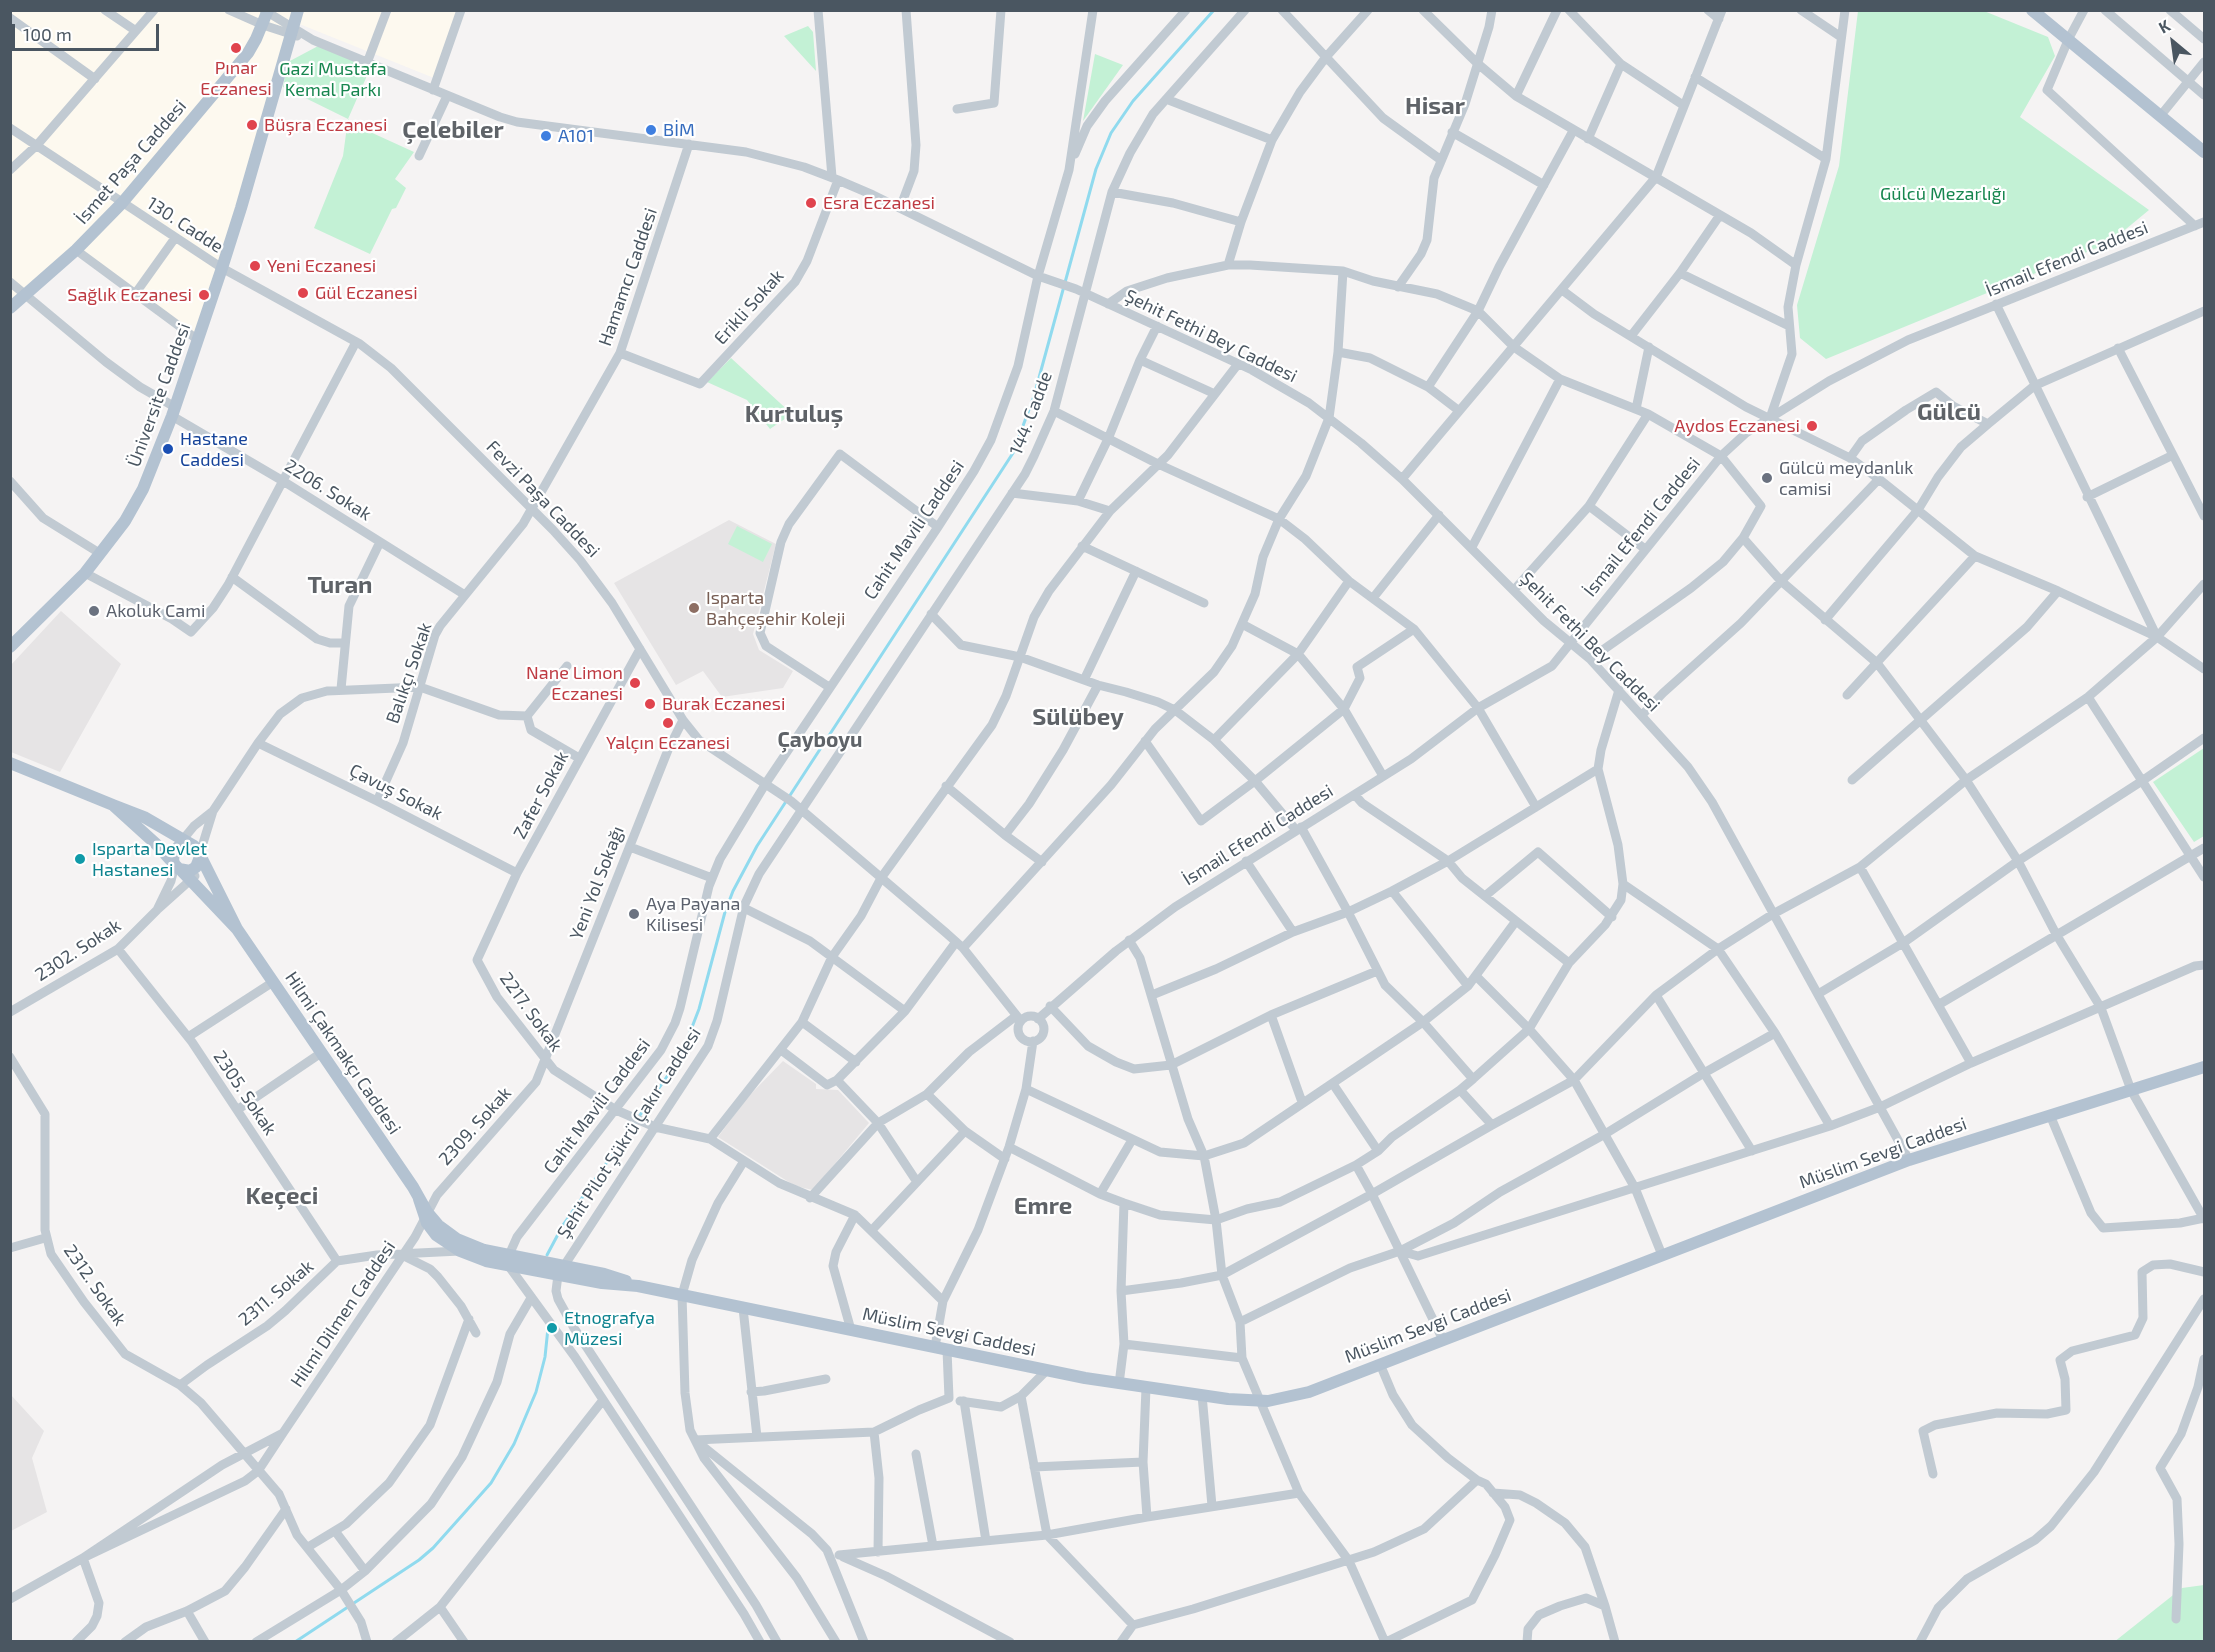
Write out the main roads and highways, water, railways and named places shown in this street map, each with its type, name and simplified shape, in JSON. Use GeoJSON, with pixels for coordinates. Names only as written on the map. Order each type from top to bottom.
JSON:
{"type":"FeatureCollection","features":[{"type":"Feature","properties":{"kind":"main road","name":"Üniversite Caddesi"},"geometry":{"type":"LineString","coordinates":[[10,647],[85,573],[125,521],[143,489],[173,412],[222,268],[298,10]]}},
{"type":"Feature","properties":{"kind":"main road"},"geometry":{"type":"LineString","coordinates":[[2032,10],[2205,152]]}},
{"type":"Feature","properties":{"kind":"main road","name":"İsmet Paşa Caddesi"},"geometry":{"type":"LineString","coordinates":[[10,308],[76,250],[122,203],[248,53],[267,11]]}},
{"type":"Feature","properties":{"kind":"main road","name":"Hilmi Çakmakçı Caddesi"},"geometry":{"type":"LineString","coordinates":[[10,763],[144,817],[191,849],[237,929],[419,1198]]}},
{"type":"Feature","properties":{"kind":"main road","name":"Hilmi Çakmakçı Caddesi"},"geometry":{"type":"LineString","coordinates":[[113,805],[156,844],[237,929]]}},
{"type":"Feature","properties":{"kind":"main road"},"geometry":{"type":"LineString","coordinates":[[191,849],[193,870],[186,871],[177,867],[173,856],[191,849]]}},
{"type":"Feature","properties":{"kind":"main road","name":"Müslim Sevgi Caddesi"},"geometry":{"type":"LineString","coordinates":[[426,1215],[446,1232],[464,1243],[508,1260],[560,1270],[604,1274],[638,1286],[1119,1384],[1259,1401],[1294,1396],[1909,1160],[2205,1067]]}},
{"type":"Feature","properties":{"kind":"main road","name":"Müslim Sevgi Caddesi"},"geometry":{"type":"LineString","coordinates":[[419,1198],[436,1235],[460,1251],[486,1261],[508,1260]]}},
{"type":"Feature","properties":{"kind":"waterway"},"geometry":{"type":"LineString","coordinates":[[547,1255],[563,1225],[673,1068],[684,1048],[699,1009],[725,912],[733,891],[757,846],[1013,453],[1034,396],[1096,169],[1111,133],[1133,101],[1214,10]]}},
{"type":"Feature","properties":{"kind":"waterway"},"geometry":{"type":"LineString","coordinates":[[295,1642],[419,1560],[433,1548],[491,1483],[514,1444],[536,1392],[545,1357],[548,1328]]}},
{"type":"Feature","properties":{"kind":"place","name":"Pınar Eczanesi"},"geometry":{"type":"Point","coordinates":[236,48]}},
{"type":"Feature","properties":{"kind":"place","name":"Büşra Eczanesi"},"geometry":{"type":"Point","coordinates":[252,125]}},
{"type":"Feature","properties":{"kind":"place","name":"BİM"},"geometry":{"type":"Point","coordinates":[651,130]}},
{"type":"Feature","properties":{"kind":"place","name":"A101"},"geometry":{"type":"Point","coordinates":[546,136]}},
{"type":"Feature","properties":{"kind":"place","name":"Esra Eczanesi"},"geometry":{"type":"Point","coordinates":[811,203]}},
{"type":"Feature","properties":{"kind":"place","name":"Yeni Eczanesi"},"geometry":{"type":"Point","coordinates":[255,266]}},
{"type":"Feature","properties":{"kind":"place","name":"Gül Eczanesi"},"geometry":{"type":"Point","coordinates":[303,293]}},
{"type":"Feature","properties":{"kind":"place","name":"Sağlık Eczanesi"},"geometry":{"type":"Point","coordinates":[204,295]}},
{"type":"Feature","properties":{"kind":"place","name":"Aydos Eczanesi"},"geometry":{"type":"Point","coordinates":[1812,426]}},
{"type":"Feature","properties":{"kind":"place","name":"Hastane Caddesi"},"geometry":{"type":"Point","coordinates":[168,449]}},
{"type":"Feature","properties":{"kind":"place","name":"Gülcü meydanlık camisi"},"geometry":{"type":"Point","coordinates":[1767,478]}},
{"type":"Feature","properties":{"kind":"place","name":"Isparta Bahçeşehir Koleji"},"geometry":{"type":"Point","coordinates":[694,608]}},
{"type":"Feature","properties":{"kind":"place","name":"Akoluk Cami"},"geometry":{"type":"Point","coordinates":[94,611]}},
{"type":"Feature","properties":{"kind":"place","name":"Nane Limon Eczanesi"},"geometry":{"type":"Point","coordinates":[635,683]}},
{"type":"Feature","properties":{"kind":"place","name":"Burak Eczanesi"},"geometry":{"type":"Point","coordinates":[650,704]}},
{"type":"Feature","properties":{"kind":"place","name":"Yalçın Eczanesi"},"geometry":{"type":"Point","coordinates":[668,723]}},
{"type":"Feature","properties":{"kind":"place","name":"Isparta Devlet Hastanesi"},"geometry":{"type":"Point","coordinates":[80,859]}},
{"type":"Feature","properties":{"kind":"place","name":"Aya Payana Kilisesi"},"geometry":{"type":"Point","coordinates":[634,914]}},
{"type":"Feature","properties":{"kind":"place","name":"Etnografya Müzesi"},"geometry":{"type":"Point","coordinates":[552,1328]}},
{"type":"Feature","properties":{"kind":"district","name":"Hisar"},"geometry":{"type":"Point","coordinates":[1435,106]}},
{"type":"Feature","properties":{"kind":"district","name":"Çelebiler"},"geometry":{"type":"Point","coordinates":[453,130]}},
{"type":"Feature","properties":{"kind":"district","name":"Gülcü"},"geometry":{"type":"Point","coordinates":[1949,412]}},
{"type":"Feature","properties":{"kind":"district","name":"Kurtuluş"},"geometry":{"type":"Point","coordinates":[794,414]}},
{"type":"Feature","properties":{"kind":"district","name":"Turan"},"geometry":{"type":"Point","coordinates":[340,585]}},
{"type":"Feature","properties":{"kind":"district","name":"Sülübey"},"geometry":{"type":"Point","coordinates":[1078,717]}},
{"type":"Feature","properties":{"kind":"district","name":"Çayboyu"},"geometry":{"type":"Point","coordinates":[820,740]}},
{"type":"Feature","properties":{"kind":"district","name":"Keçeci"},"geometry":{"type":"Point","coordinates":[282,1196]}},
{"type":"Feature","properties":{"kind":"district","name":"Emre"},"geometry":{"type":"Point","coordinates":[1043,1206]}},
{"type":"Feature","properties":{"kind":"park label","name":"Gazi Mustafa Kemal Parkı"},"geometry":{"type":"Point","coordinates":[333,79]}},
{"type":"Feature","properties":{"kind":"park label","name":"Gülcü Mezarlığı"},"geometry":{"type":"Point","coordinates":[1943,194]}}]}
